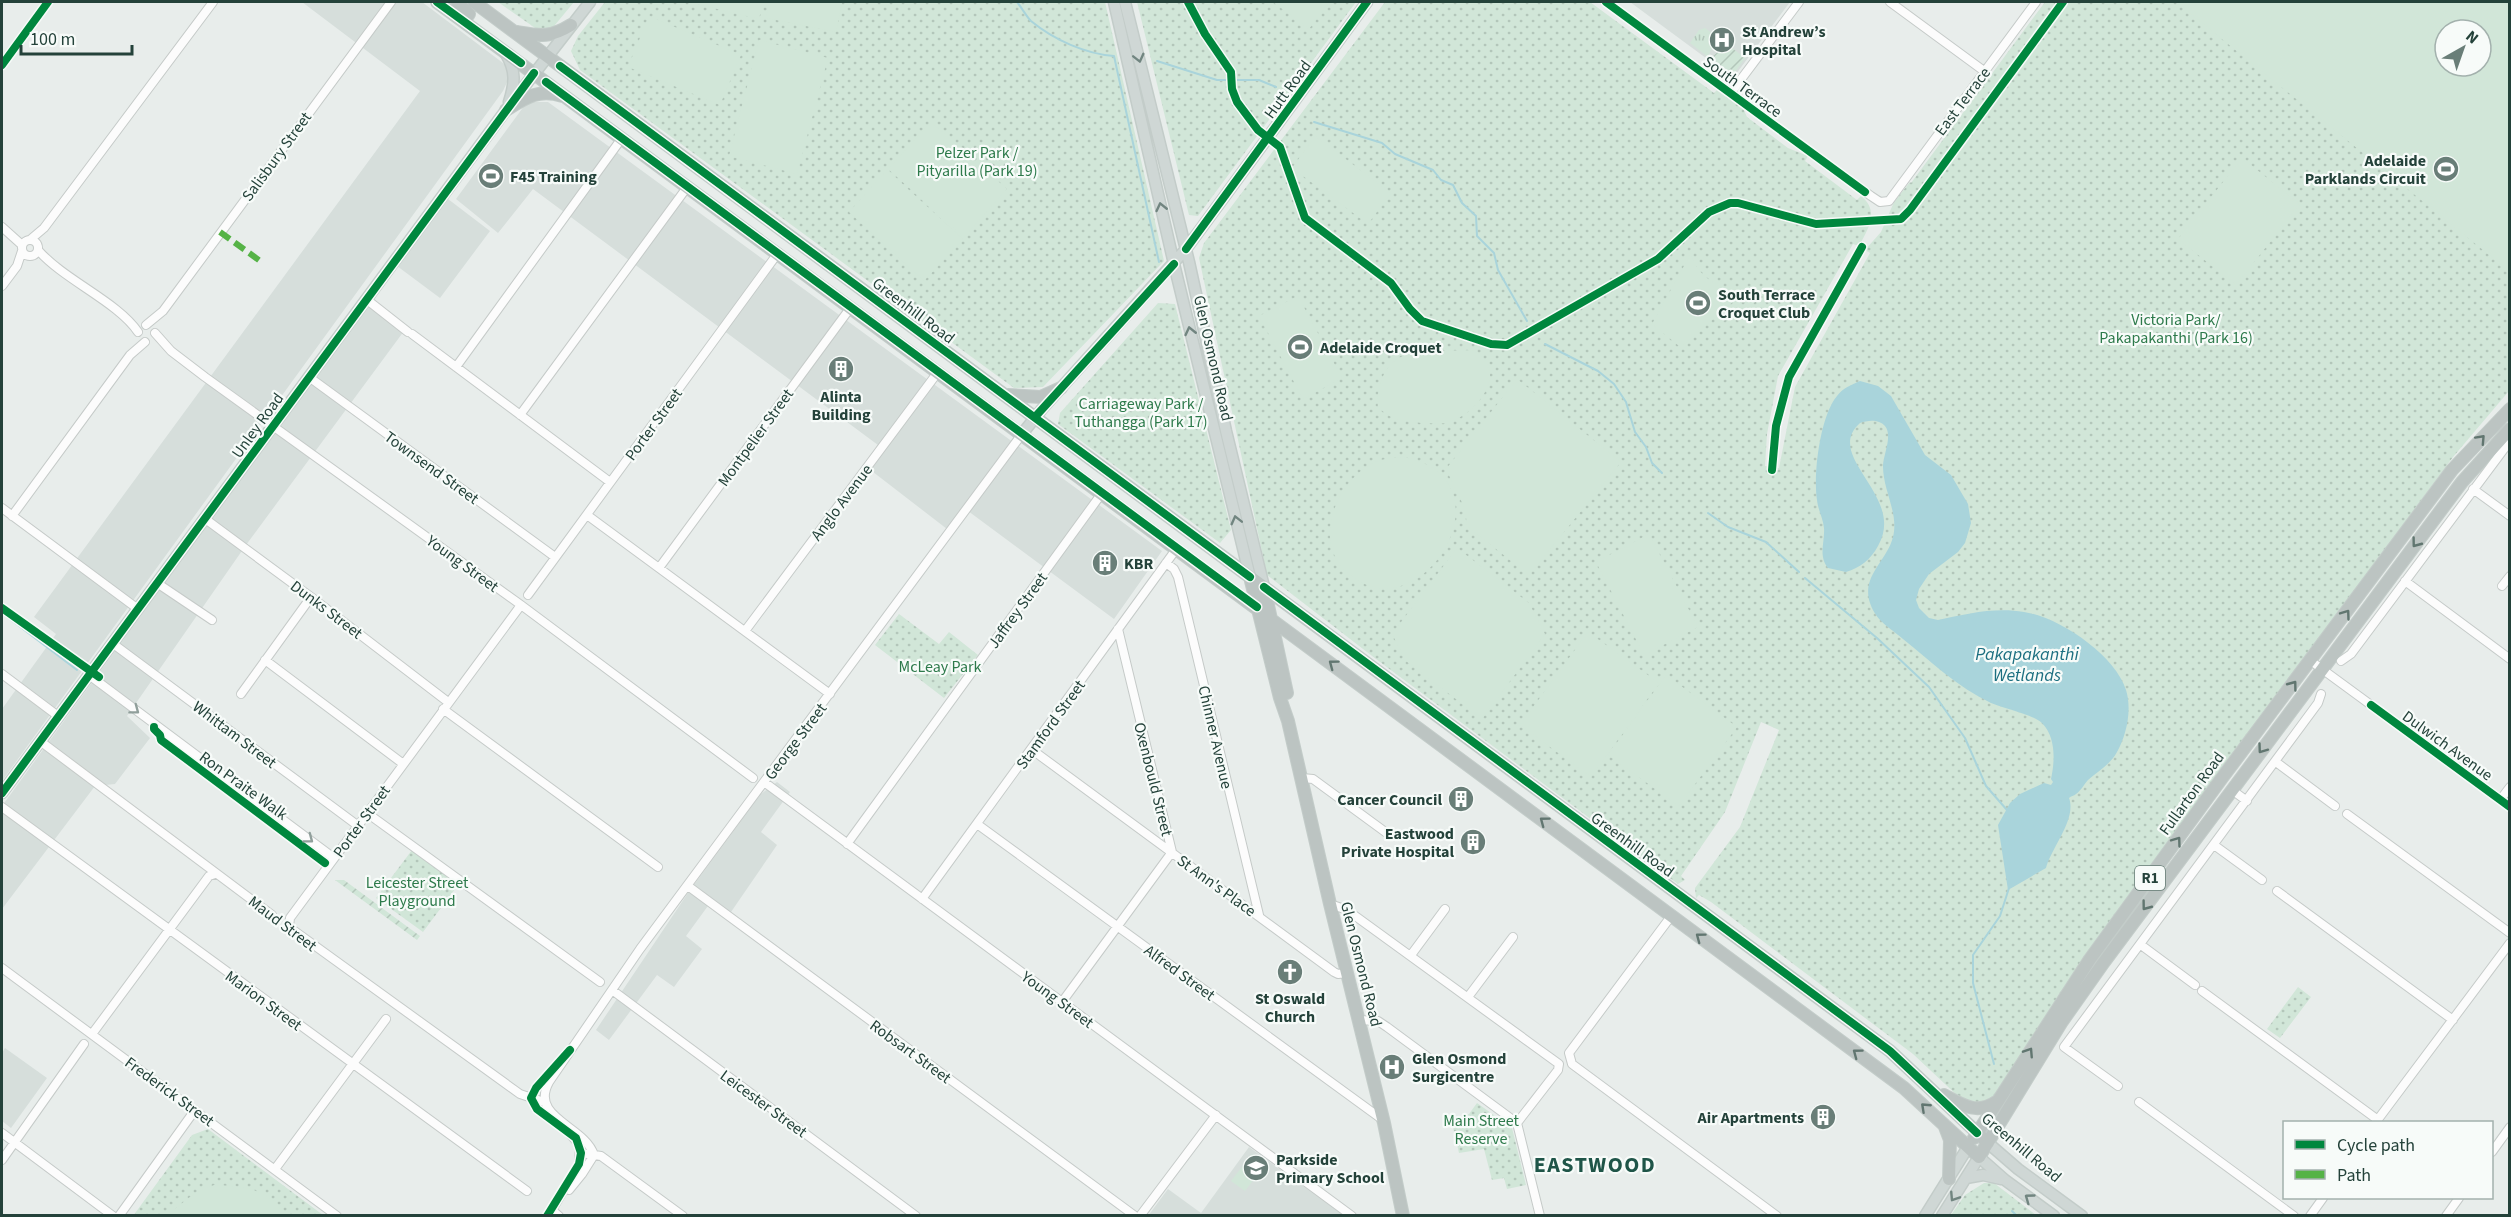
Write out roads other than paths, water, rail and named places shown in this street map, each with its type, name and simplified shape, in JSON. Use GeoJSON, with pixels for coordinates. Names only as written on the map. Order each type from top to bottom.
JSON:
{"type":"FeatureCollection","features":[{"type":"Feature","properties":{"kind":"highway","name":"Greenhill Road"},"geometry":{"type":"LineString","coordinates":[[437,2],[1904,1088],[1979,1157]]}},
{"type":"Feature","properties":{"kind":"highway"},"geometry":{"type":"LineString","coordinates":[[457,2],[469,14],[464,21]]}},
{"type":"Feature","properties":{"kind":"highway","name":"Greenhill Road"},"geometry":{"type":"LineString","coordinates":[[474,2],[1890,1051],[1988,1143]]}},
{"type":"Feature","properties":{"kind":"highway"},"geometry":{"type":"LineString","coordinates":[[513,31],[538,36],[554,35],[571,25]]}},
{"type":"Feature","properties":{"kind":"highway"},"geometry":{"type":"LineString","coordinates":[[506,110],[532,94],[540,92],[549,92],[568,98]]}},
{"type":"Feature","properties":{"kind":"highway"},"geometry":{"type":"LineString","coordinates":[[595,118],[592,97],[597,94]]}},
{"type":"Feature","properties":{"kind":"highway"},"geometry":{"type":"LineString","coordinates":[[713,205],[724,198],[716,182]]}},
{"type":"Feature","properties":{"kind":"highway"},"geometry":{"type":"LineString","coordinates":[[740,225],[738,209],[745,203]]}},
{"type":"Feature","properties":{"kind":"highway"},"geometry":{"type":"LineString","coordinates":[[831,292],[841,286],[843,275]]}},
{"type":"Feature","properties":{"kind":"highway"},"geometry":{"type":"LineString","coordinates":[[973,398],[980,391],[983,379]]}},
{"type":"Feature","properties":{"kind":"highway"},"geometry":{"type":"LineString","coordinates":[[1004,394],[1029,398],[1041,397],[1061,388]]}},
{"type":"Feature","properties":{"kind":"highway","name":"Fullarton Road"},"geometry":{"type":"LineString","coordinates":[[1968,1147],[2090,959],[2452,470],[2510,409]]}},
{"type":"Feature","properties":{"kind":"highway","name":"Fullarton Road"},"geometry":{"type":"LineString","coordinates":[[1979,1157],[2061,1023],[2463,480],[2510,429]]}},
{"type":"Feature","properties":{"kind":"highway"},"geometry":{"type":"LineString","coordinates":[[1102,493],[1115,476]]}},
{"type":"Feature","properties":{"kind":"highway"},"geometry":{"type":"LineString","coordinates":[[2426,506],[2438,514]]}},
{"type":"Feature","properties":{"kind":"highway","name":"Glen Osmond Road"},"geometry":{"type":"LineString","coordinates":[[1250,577],[1302,778],[1383,1120],[1403,1215]]}},
{"type":"Feature","properties":{"kind":"highway","name":"Glen Osmond Road"},"geometry":{"type":"LineString","coordinates":[[1264,587],[1287,696],[1288,721]]}},
{"type":"Feature","properties":{"kind":"highway"},"geometry":{"type":"LineString","coordinates":[[1278,658],[1281,643],[1295,636]]}},
{"type":"Feature","properties":{"kind":"highway"},"geometry":{"type":"LineString","coordinates":[[2220,782],[2232,790]]}},
{"type":"Feature","properties":{"kind":"highway"},"geometry":{"type":"LineString","coordinates":[[1933,1090],[1970,1109],[1986,1109],[1997,1101]]}},
{"type":"Feature","properties":{"kind":"highway"},"geometry":{"type":"LineString","coordinates":[[1945,1126],[1951,1148],[1949,1179]]}},
{"type":"Feature","properties":{"kind":"main road","name":"Unley Road"},"geometry":{"type":"LineString","coordinates":[[2,792],[546,56],[590,2]]}},
{"type":"Feature","properties":{"kind":"main road","name":"Hutt Road"},"geometry":{"type":"LineString","coordinates":[[1022,434],[1186,249],[1367,2]]}},
{"type":"Feature","properties":{"kind":"main road","name":"Glen Osmond Road"},"geometry":{"type":"LineString","coordinates":[[1120,5],[1186,249],[1226,431],[1264,587]]}},
{"type":"Feature","properties":{"kind":"main road","name":"Glen Osmond Road"},"geometry":{"type":"LineString","coordinates":[[1120,5],[1174,264],[1250,577]]}},
{"type":"Feature","properties":{"kind":"main road"},"geometry":{"type":"LineString","coordinates":[[503,51],[514,72],[513,89],[506,110]]}},
{"type":"Feature","properties":{"kind":"main road","name":"Greenhill Road"},"geometry":{"type":"LineString","coordinates":[[1988,1143],[2018,1169],[2082,1215]]}},
{"type":"Feature","properties":{"kind":"main road","name":"Fullarton Road"},"geometry":{"type":"LineString","coordinates":[[1926,1215],[1968,1147]]}},
{"type":"Feature","properties":{"kind":"main road","name":"Greenhill Road"},"geometry":{"type":"LineString","coordinates":[[1979,1157],[2005,1180],[2054,1215]]}},
{"type":"Feature","properties":{"kind":"main road","name":"Fullarton Road"},"geometry":{"type":"LineString","coordinates":[[1942,1215],[1979,1157]]}},
{"type":"Feature","properties":{"kind":"main road"},"geometry":{"type":"LineString","coordinates":[[1966,1178],[1983,1174],[2005,1180]]}},
{"type":"Feature","properties":{"kind":"street"},"geometry":{"type":"LineString","coordinates":[[2,65],[48,2]]}},
{"type":"Feature","properties":{"kind":"street"},"geometry":{"type":"LineString","coordinates":[[2,286],[213,2]]}},
{"type":"Feature","properties":{"kind":"street","name":"Salisbury Street"},"geometry":{"type":"LineString","coordinates":[[12,516],[130,355],[141,329],[163,311],[391,2]]}},
{"type":"Feature","properties":{"kind":"street","name":"South Terrace"},"geometry":{"type":"LineString","coordinates":[[1606,2],[1871,196],[1880,202],[1889,201]]}},
{"type":"Feature","properties":{"kind":"street"},"geometry":{"type":"LineString","coordinates":[[1730,94],[1799,2]]}},
{"type":"Feature","properties":{"kind":"street"},"geometry":{"type":"LineString","coordinates":[[1890,2],[1984,71]]}},
{"type":"Feature","properties":{"kind":"street","name":"East Terrace"},"geometry":{"type":"LineString","coordinates":[[1889,201],[2036,2]]}},
{"type":"Feature","properties":{"kind":"street"},"geometry":{"type":"LineString","coordinates":[[456,367],[622,138]]}},
{"type":"Feature","properties":{"kind":"street"},"geometry":{"type":"LineString","coordinates":[[520,415],[688,186]]}},
{"type":"Feature","properties":{"kind":"street"},"geometry":{"type":"LineString","coordinates":[[4,229],[141,329],[139,339],[147,342]]}},
{"type":"Feature","properties":{"kind":"street","name":"Porter Street"},"geometry":{"type":"LineString","coordinates":[[528,595],[778,253]]}},
{"type":"Feature","properties":{"kind":"street"},"geometry":{"type":"LineString","coordinates":[[366,299],[610,482]]}},
{"type":"Feature","properties":{"kind":"street","name":"Montpelier Street"},"geometry":{"type":"LineString","coordinates":[[659,568],[850,307]]}},
{"type":"Feature","properties":{"kind":"street","name":"Salisbury Street"},"geometry":{"type":"LineString","coordinates":[[130,355],[154,338],[163,311]]}},
{"type":"Feature","properties":{"kind":"street","name":"Young Street"},"geometry":{"type":"LineString","coordinates":[[141,329],[155,332],[171,351],[521,604],[753,778]]}},
{"type":"Feature","properties":{"kind":"street","name":"Young Street"},"geometry":{"type":"LineString","coordinates":[[147,342],[171,351]]}},
{"type":"Feature","properties":{"kind":"street","name":"Anglo Avenue"},"geometry":{"type":"LineString","coordinates":[[745,632],[938,372]]}},
{"type":"Feature","properties":{"kind":"street","name":"Townsend Street"},"geometry":{"type":"LineString","coordinates":[[309,377],[555,557]]}},
{"type":"Feature","properties":{"kind":"street","name":"George Street"},"geometry":{"type":"LineString","coordinates":[[544,1102],[546,1087],[640,949],[1022,434]]}},
{"type":"Feature","properties":{"kind":"street"},"geometry":{"type":"LineString","coordinates":[[2341,661],[2351,654],[2510,441]]}},
{"type":"Feature","properties":{"kind":"street"},"geometry":{"type":"LineString","coordinates":[[2473,489],[2510,516]]}},
{"type":"Feature","properties":{"kind":"street","name":"Jaffrey Street"},"geometry":{"type":"LineString","coordinates":[[847,844],[1102,493]]}},
{"type":"Feature","properties":{"kind":"street"},"geometry":{"type":"LineString","coordinates":[[2,508],[138,609]]}},
{"type":"Feature","properties":{"kind":"street"},"geometry":{"type":"LineString","coordinates":[[2438,514],[2448,522]]}},
{"type":"Feature","properties":{"kind":"street"},"geometry":{"type":"LineString","coordinates":[[587,515],[830,694]]}},
{"type":"Feature","properties":{"kind":"street","name":"Dunks Street"},"geometry":{"type":"LineString","coordinates":[[204,518],[448,702]]}},
{"type":"Feature","properties":{"kind":"street","name":"Stamford Street"},"geometry":{"type":"LineString","coordinates":[[922,899],[1177,548]]}},
{"type":"Feature","properties":{"kind":"street","name":"Chinner Avenue"},"geometry":{"type":"LineString","coordinates":[[1166,563],[1179,577],[1259,915]]}},
{"type":"Feature","properties":{"kind":"street"},"geometry":{"type":"LineString","coordinates":[[2502,586],[2510,576]]}},
{"type":"Feature","properties":{"kind":"street"},"geometry":{"type":"LineString","coordinates":[[2405,581],[2510,659]]}},
{"type":"Feature","properties":{"kind":"street"},"geometry":{"type":"LineString","coordinates":[[157,583],[212,620]]}},
{"type":"Feature","properties":{"kind":"street"},"geometry":{"type":"LineString","coordinates":[[241,694],[311,597]]}},
{"type":"Feature","properties":{"kind":"street","name":"Porter Street"},"geometry":{"type":"LineString","coordinates":[[289,923],[290,918],[402,763],[521,604]]}},
{"type":"Feature","properties":{"kind":"street","name":"Oxenbould Street"},"geometry":{"type":"LineString","coordinates":[[1062,1002],[1172,852],[1118,629]]}},
{"type":"Feature","properties":{"kind":"street","name":"Whittam Street"},"geometry":{"type":"LineString","coordinates":[[112,643],[357,825]]}},
{"type":"Feature","properties":{"kind":"street"},"geometry":{"type":"LineString","coordinates":[[265,660],[402,763]]}},
{"type":"Feature","properties":{"kind":"street","name":"Dulwich Avenue"},"geometry":{"type":"LineString","coordinates":[[2311,661],[2510,807]]}},
{"type":"Feature","properties":{"kind":"street"},"geometry":{"type":"LineString","coordinates":[[2,674],[58,716]]}},
{"type":"Feature","properties":{"kind":"street"},"geometry":{"type":"LineString","coordinates":[[89,675],[334,858]]}},
{"type":"Feature","properties":{"kind":"street"},"geometry":{"type":"LineString","coordinates":[[2118,1086],[2064,1047],[2276,762],[2318,703],[2321,694]]}},
{"type":"Feature","properties":{"kind":"street"},"geometry":{"type":"LineString","coordinates":[[442,710],[658,867]]}},
{"type":"Feature","properties":{"kind":"street","name":"Maud Street"},"geometry":{"type":"LineString","coordinates":[[40,741],[272,915]]}},
{"type":"Feature","properties":{"kind":"street","name":"St Ann's Place"},"geometry":{"type":"LineString","coordinates":[[1031,749],[1334,972],[1347,973]]}},
{"type":"Feature","properties":{"kind":"street"},"geometry":{"type":"LineString","coordinates":[[2276,762],[2336,806]]}},
{"type":"Feature","properties":{"kind":"street"},"geometry":{"type":"LineString","coordinates":[[1302,778],[1313,779],[1388,834]]}},
{"type":"Feature","properties":{"kind":"street","name":"Young Street"},"geometry":{"type":"LineString","coordinates":[[764,782],[1352,1215]]}},
{"type":"Feature","properties":{"kind":"street"},"geometry":{"type":"LineString","coordinates":[[2500,800],[2510,787]]}},
{"type":"Feature","properties":{"kind":"street","name":"Fullarton Road"},"geometry":{"type":"LineString","coordinates":[[2232,790],[2247,801]]}},
{"type":"Feature","properties":{"kind":"street","name":"Marion Street"},"geometry":{"type":"LineString","coordinates":[[2,807],[527,1191]]}},
{"type":"Feature","properties":{"kind":"street"},"geometry":{"type":"LineString","coordinates":[[367,813],[600,982]]}},
{"type":"Feature","properties":{"kind":"street"},"geometry":{"type":"LineString","coordinates":[[2347,814],[2510,933]]}},
{"type":"Feature","properties":{"kind":"street","name":"Alfred Street"},"geometry":{"type":"LineString","coordinates":[[977,824],[1383,1120]]}},
{"type":"Feature","properties":{"kind":"street"},"geometry":{"type":"LineString","coordinates":[[2214,845],[2262,880]]}},
{"type":"Feature","properties":{"kind":"street"},"geometry":{"type":"LineString","coordinates":[[92,1034],[209,876],[215,874]]}},
{"type":"Feature","properties":{"kind":"street","name":"Robsart Street"},"geometry":{"type":"LineString","coordinates":[[688,886],[1135,1215]]}},
{"type":"Feature","properties":{"kind":"street"},"geometry":{"type":"LineString","coordinates":[[2277,891],[2453,1020]]}},
{"type":"Feature","properties":{"kind":"street"},"geometry":{"type":"LineString","coordinates":[[1330,904],[1347,910],[1558,1064],[1558,1070],[1517,1123]]}},
{"type":"Feature","properties":{"kind":"street"},"geometry":{"type":"LineString","coordinates":[[1411,955],[1445,909]]}},
{"type":"Feature","properties":{"kind":"street"},"geometry":{"type":"LineString","coordinates":[[1672,915],[1569,1053],[1572,1064],[1777,1215]]}},
{"type":"Feature","properties":{"kind":"street","name":"Maud Street"},"geometry":{"type":"LineString","coordinates":[[289,923],[289,927],[399,1009],[520,1094],[544,1102],[552,1114],[585,1139],[594,1155]]}},
{"type":"Feature","properties":{"kind":"street"},"geometry":{"type":"LineString","coordinates":[[1468,997],[1513,937]]}},
{"type":"Feature","properties":{"kind":"street"},"geometry":{"type":"LineString","coordinates":[[2141,945],[2377,1121],[2510,944]]}},
{"type":"Feature","properties":{"kind":"street","name":"Frederick Street"},"geometry":{"type":"LineString","coordinates":[[2,968],[337,1215]]}},
{"type":"Feature","properties":{"kind":"street","name":"Leicester Street"},"geometry":{"type":"LineString","coordinates":[[612,990],[916,1215]]}},
{"type":"Feature","properties":{"kind":"street"},"geometry":{"type":"LineString","coordinates":[[275,1168],[386,1019]]}},
{"type":"Feature","properties":{"kind":"street"},"geometry":{"type":"LineString","coordinates":[[1358,1020],[1378,1021],[1517,1123],[1540,1215]]}},
{"type":"Feature","properties":{"kind":"street"},"geometry":{"type":"LineString","coordinates":[[2,1160],[84,1044]]}},
{"type":"Feature","properties":{"kind":"street","name":"George Street"},"geometry":{"type":"LineString","coordinates":[[531,1098],[536,1088],[570,1050]]}},
{"type":"Feature","properties":{"kind":"street","name":"Maud Street"},"geometry":{"type":"LineString","coordinates":[[531,1098],[537,1109],[576,1138],[581,1153],[601,1156],[683,1215]]}},
{"type":"Feature","properties":{"kind":"street"},"geometry":{"type":"LineString","coordinates":[[2139,1102],[2295,1215]]}},
{"type":"Feature","properties":{"kind":"street"},"geometry":{"type":"LineString","coordinates":[[119,1215],[195,1110]]}},
{"type":"Feature","properties":{"kind":"street"},"geometry":{"type":"LineString","coordinates":[[1140,1215],[1216,1115]]}},
{"type":"Feature","properties":{"kind":"street"},"geometry":{"type":"LineString","coordinates":[[2493,1151],[2510,1127]]}},
{"type":"Feature","properties":{"kind":"street"},"geometry":{"type":"LineString","coordinates":[[2,1133],[113,1215]]}},
{"type":"Feature","properties":{"kind":"street"},"geometry":{"type":"LineString","coordinates":[[553,1214],[579,1164],[581,1153]]}},
{"type":"Feature","properties":{"kind":"street"},"geometry":{"type":"LineString","coordinates":[[553,1214],[594,1155]]}},
{"type":"Feature","properties":{"kind":"street"},"geometry":{"type":"LineString","coordinates":[[2310,1215],[2322,1199]]}},
{"type":"Feature","properties":{"kind":"street"},"geometry":{"type":"LineString","coordinates":[[2446,1215],[2458,1199]]}},
{"type":"Feature","properties":{"kind":"water","name":"Pakapakanthi Wetlands"},"geometry":{"type":"Polygon","coordinates":[[[1860,381],[1878,386],[1891,396],[1925,455],[1951,475],[1968,504],[1971,523],[1965,543],[1958,552],[1929,574],[1919,589],[1916,600],[1919,608],[1929,618],[1938,620],[1991,611],[2013,611],[2038,615],[2069,630],[2098,651],[2120,677],[2126,690],[2129,705],[2128,721],[2117,752],[2111,761],[2088,780],[2078,793],[2069,798],[2071,806],[2067,824],[2046,868],[2008,890],[1998,825],[2010,803],[2020,794],[2044,783],[2051,785],[2053,782],[2051,779],[2054,757],[2052,742],[2047,729],[2038,720],[1991,703],[1967,689],[1888,627],[1873,609],[1868,593],[1869,585],[1890,546],[1894,528],[1883,466],[1888,435],[1885,426],[1880,422],[1860,423],[1851,436],[1851,450],[1882,510],[1884,528],[1878,546],[1865,562],[1846,572],[1828,568],[1823,559],[1824,528],[1816,489],[1817,461],[1822,431],[1831,405],[1837,396],[1860,381]]]}},
{"type":"Feature","properties":{"kind":"waterway"},"geometry":{"type":"LineString","coordinates":[[1017,2],[1031,21],[1050,34],[1081,49],[1114,56],[1159,262]]}},
{"type":"Feature","properties":{"kind":"waterway"},"geometry":{"type":"LineString","coordinates":[[1157,61],[1217,80],[1259,80],[1276,87]]}},
{"type":"Feature","properties":{"kind":"waterway"},"geometry":{"type":"LineString","coordinates":[[1314,122],[1382,143],[1395,154],[1433,170],[1441,180],[1453,185],[1462,203],[1476,216],[1477,236],[1494,253],[1498,270],[1527,321]]}},
{"type":"Feature","properties":{"kind":"waterway"},"geometry":{"type":"LineString","coordinates":[[1545,344],[1598,371],[1614,384],[1626,402],[1635,432],[1646,447],[1652,463],[1662,473]]}},
{"type":"Feature","properties":{"kind":"waterway"},"geometry":{"type":"LineString","coordinates":[[1708,513],[1728,527],[1766,542],[1799,572]]}},
{"type":"Feature","properties":{"kind":"waterway"},"geometry":{"type":"LineString","coordinates":[[1805,578],[1877,638],[1929,687],[1965,738],[1986,786],[2007,810]]}},
{"type":"Feature","properties":{"kind":"waterway"},"geometry":{"type":"LineString","coordinates":[[2,613],[77,670]]}},
{"type":"Feature","properties":{"kind":"waterway"},"geometry":{"type":"LineString","coordinates":[[194,758],[239,793]]}},
{"type":"Feature","properties":{"kind":"waterway"},"geometry":{"type":"LineString","coordinates":[[249,800],[320,854]]}},
{"type":"Feature","properties":{"kind":"waterway"},"geometry":{"type":"LineString","coordinates":[[1994,1064],[1973,983],[1973,955],[2000,916],[2009,888]]}},
{"type":"Feature","properties":{"kind":"waterway"},"geometry":{"type":"LineString","coordinates":[[2012,1211],[2017,1216]]}},
{"type":"Feature","properties":{"kind":"place","name":"St Andrew’s Hospital"},"geometry":{"type":"Point","coordinates":[1722,40]}},
{"type":"Feature","properties":{"kind":"place","name":"Adelaide Parklands Circuit"},"geometry":{"type":"Point","coordinates":[2446,169]}},
{"type":"Feature","properties":{"kind":"place","name":"F45 Training"},"geometry":{"type":"Point","coordinates":[491,176]}},
{"type":"Feature","properties":{"kind":"place","name":"South Terrace Croquet Club"},"geometry":{"type":"Point","coordinates":[1698,303]}},
{"type":"Feature","properties":{"kind":"place","name":"Adelaide Croquet"},"geometry":{"type":"Point","coordinates":[1300,347]}},
{"type":"Feature","properties":{"kind":"place","name":"Alinta Building"},"geometry":{"type":"Point","coordinates":[841,369]}},
{"type":"Feature","properties":{"kind":"place","name":"KBR"},"geometry":{"type":"Point","coordinates":[1105,563]}},
{"type":"Feature","properties":{"kind":"place","name":"Cancer Council"},"geometry":{"type":"Point","coordinates":[1461,799]}},
{"type":"Feature","properties":{"kind":"place","name":"Eastwood Private Hospital"},"geometry":{"type":"Point","coordinates":[1473,842]}},
{"type":"Feature","properties":{"kind":"place","name":"St Oswald Church"},"geometry":{"type":"Point","coordinates":[1290,972]}},
{"type":"Feature","properties":{"kind":"place","name":"Glen Osmond Surgicentre"},"geometry":{"type":"Point","coordinates":[1392,1067]}},
{"type":"Feature","properties":{"kind":"place","name":"Air Apartments"},"geometry":{"type":"Point","coordinates":[1823,1117]}},
{"type":"Feature","properties":{"kind":"place","name":"Parkside Primary School"},"geometry":{"type":"Point","coordinates":[1256,1168]}},
{"type":"Feature","properties":{"kind":"district","name":"EASTWOOD"},"geometry":{"type":"Point","coordinates":[1595,1164]}},
{"type":"Feature","properties":{"kind":"park label","name":"Pelzer Park / Pityarilla (Park 19)"},"geometry":{"type":"Point","coordinates":[977,161]}},
{"type":"Feature","properties":{"kind":"park label","name":"Victoria Park/ Pakapakanthi (Park 16)"},"geometry":{"type":"Point","coordinates":[2176,328]}},
{"type":"Feature","properties":{"kind":"park label","name":"Carriageway Park / Tuthangga (Park 17)"},"geometry":{"type":"Point","coordinates":[1141,412]}},
{"type":"Feature","properties":{"kind":"park label","name":"McLeay Park"},"geometry":{"type":"Point","coordinates":[940,666]}},
{"type":"Feature","properties":{"kind":"park label","name":"Leicester Street Playground"},"geometry":{"type":"Point","coordinates":[417,891]}},
{"type":"Feature","properties":{"kind":"park label","name":"Main Street Reserve"},"geometry":{"type":"Point","coordinates":[1481,1129]}}]}
